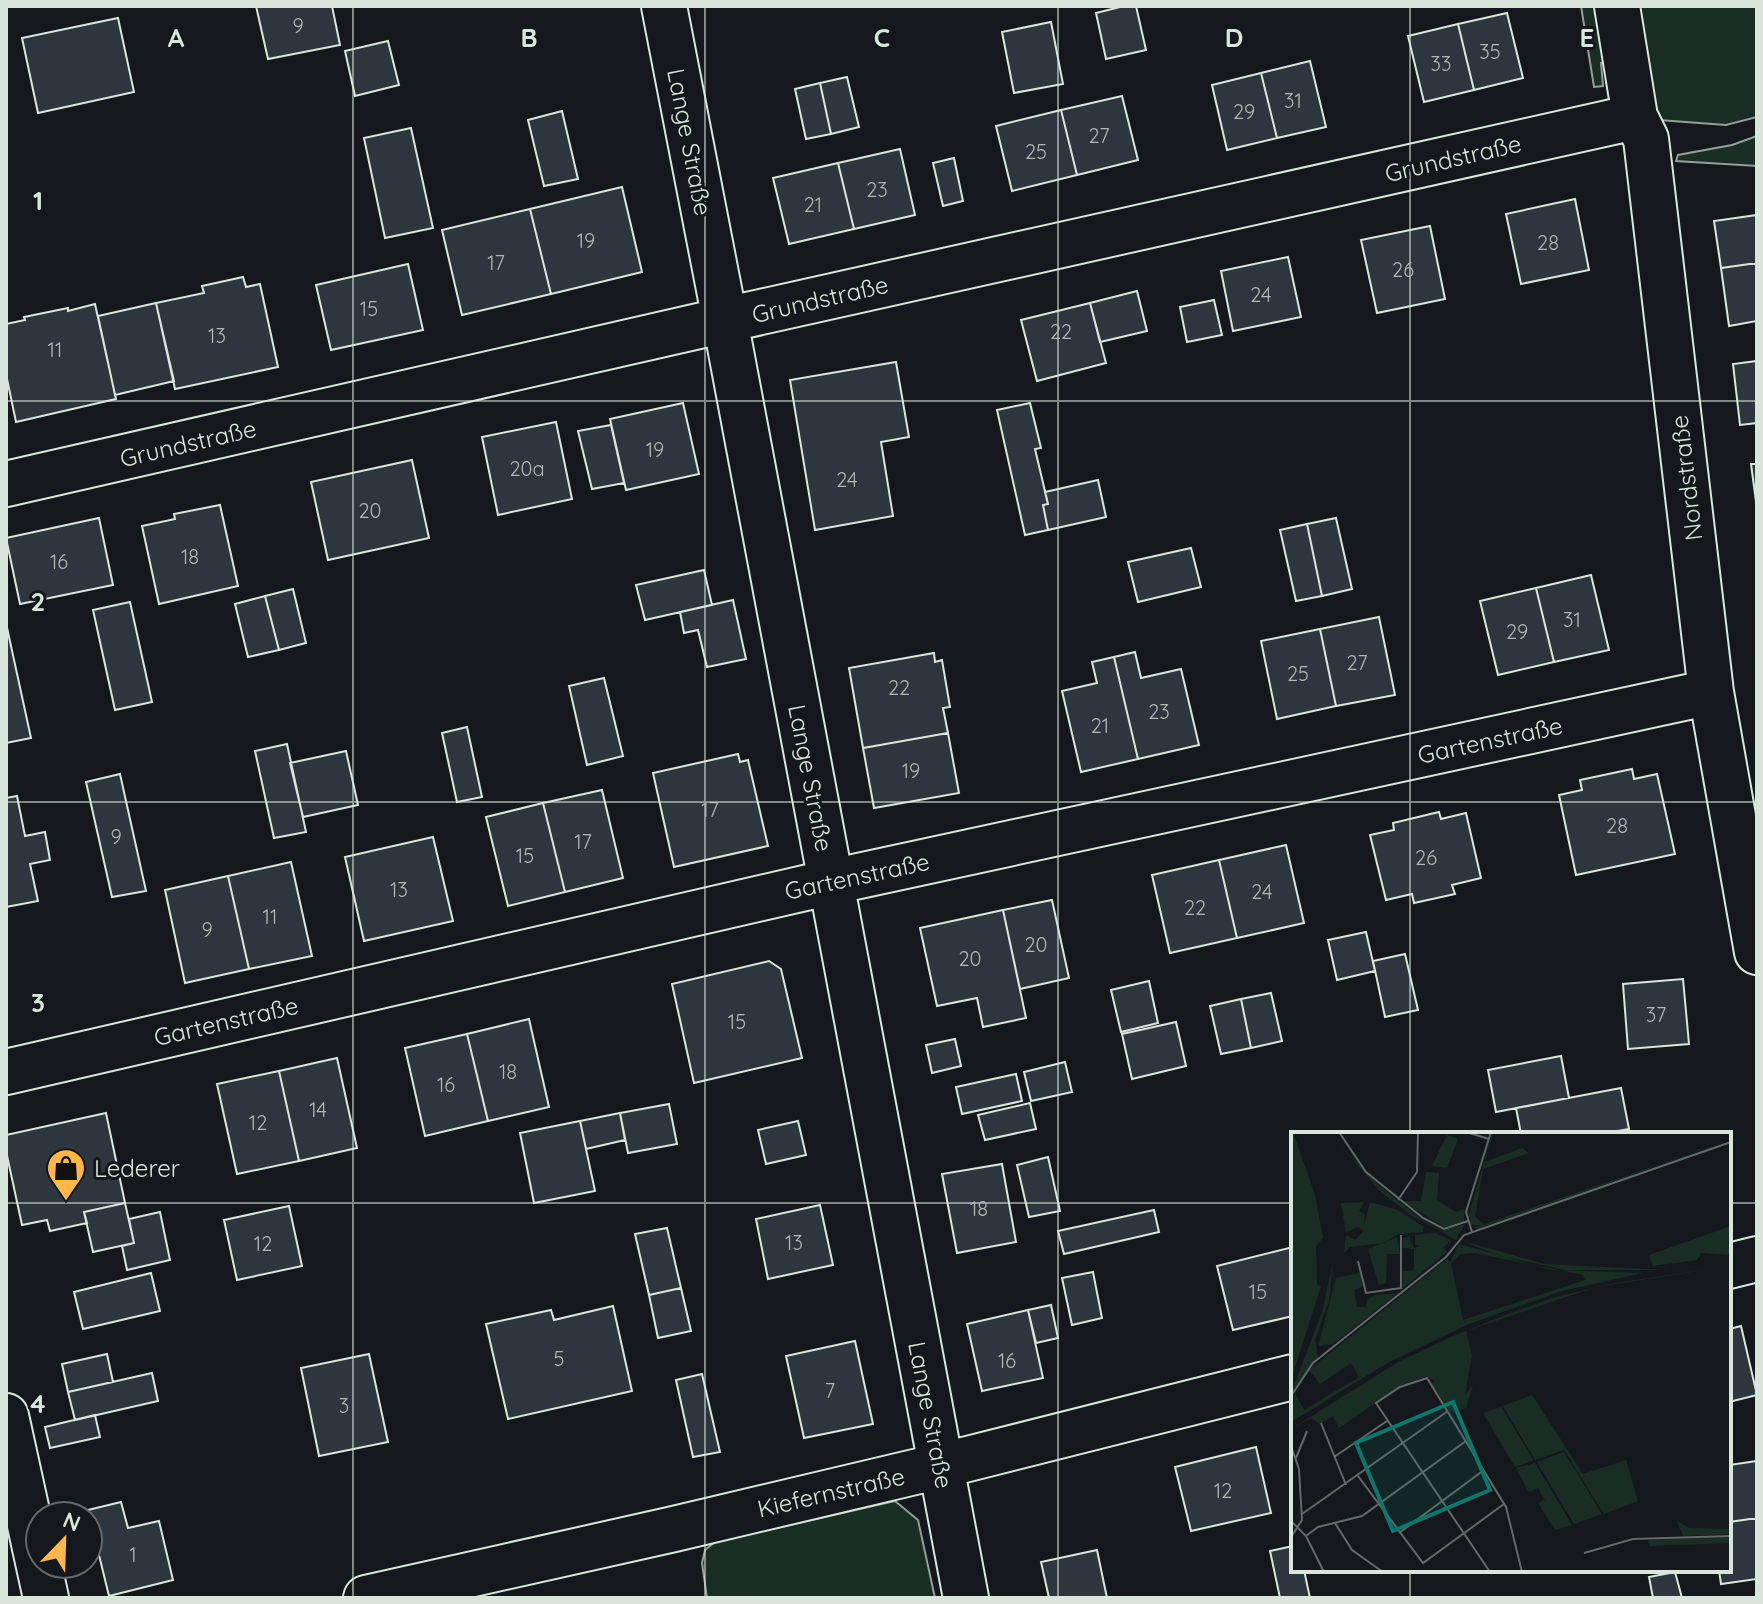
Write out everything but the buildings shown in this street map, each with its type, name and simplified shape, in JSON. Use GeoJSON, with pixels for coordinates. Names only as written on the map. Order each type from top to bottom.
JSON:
{"type":"FeatureCollection","features":[{"type":"Feature","properties":{"kind":"street","name":"Lange Straße"},"geometry":{"type":"LineString","coordinates":[[664,6],[966,1598]]}},
{"type":"Feature","properties":{"kind":"street","name":"Nordstraße"},"geometry":{"type":"LineString","coordinates":[[1617,6],[1635,117],[1646,139],[1711,692],[1757,952]]}},
{"type":"Feature","properties":{"kind":"street","name":"Grundstraße"},"geometry":{"type":"LineString","coordinates":[[6,484],[1635,117]]}},
{"type":"Feature","properties":{"kind":"street","name":"Gartenstraße"},"geometry":{"type":"LineString","coordinates":[[6,1072],[831,882],[1711,692]]}},
{"type":"Feature","properties":{"kind":"street"},"geometry":{"type":"LineString","coordinates":[[1731,1266],[1757,1259]]}},
{"type":"Feature","properties":{"kind":"street","name":"Kiefernstraße"},"geometry":{"type":"LineString","coordinates":[[366,1598],[940,1466],[1291,1378]]}},
{"type":"Feature","properties":{"kind":"street"},"geometry":{"type":"LineString","coordinates":[[6,1416],[46,1598]]}},
{"type":"Feature","properties":{"kind":"green space"},"geometry":{"type":"Polygon","coordinates":[[[1581,6],[1602,6],[1611,62],[1601,63],[1603,86],[1594,87],[1581,6]]]}},
{"type":"Feature","properties":{"kind":"green space"},"geometry":{"type":"Polygon","coordinates":[[[1633,6],[1757,6],[1757,117],[1726,125],[1659,120],[1642,57],[1633,6]]]}},
{"type":"Feature","properties":{"kind":"green space"},"geometry":{"type":"Polygon","coordinates":[[[1757,136],[1757,166],[1676,161],[1678,155],[1732,145],[1757,136]]]}},
{"type":"Feature","properties":{"kind":"green space"},"geometry":{"type":"Polygon","coordinates":[[[895,1501],[918,1520],[935,1598],[707,1598],[702,1563],[705,1550],[715,1542],[895,1501]]]}},
{"type":"Feature","properties":{"kind":"place","name":"Lederer"},"geometry":{"type":"Point","coordinates":[66,1202]}}]}
